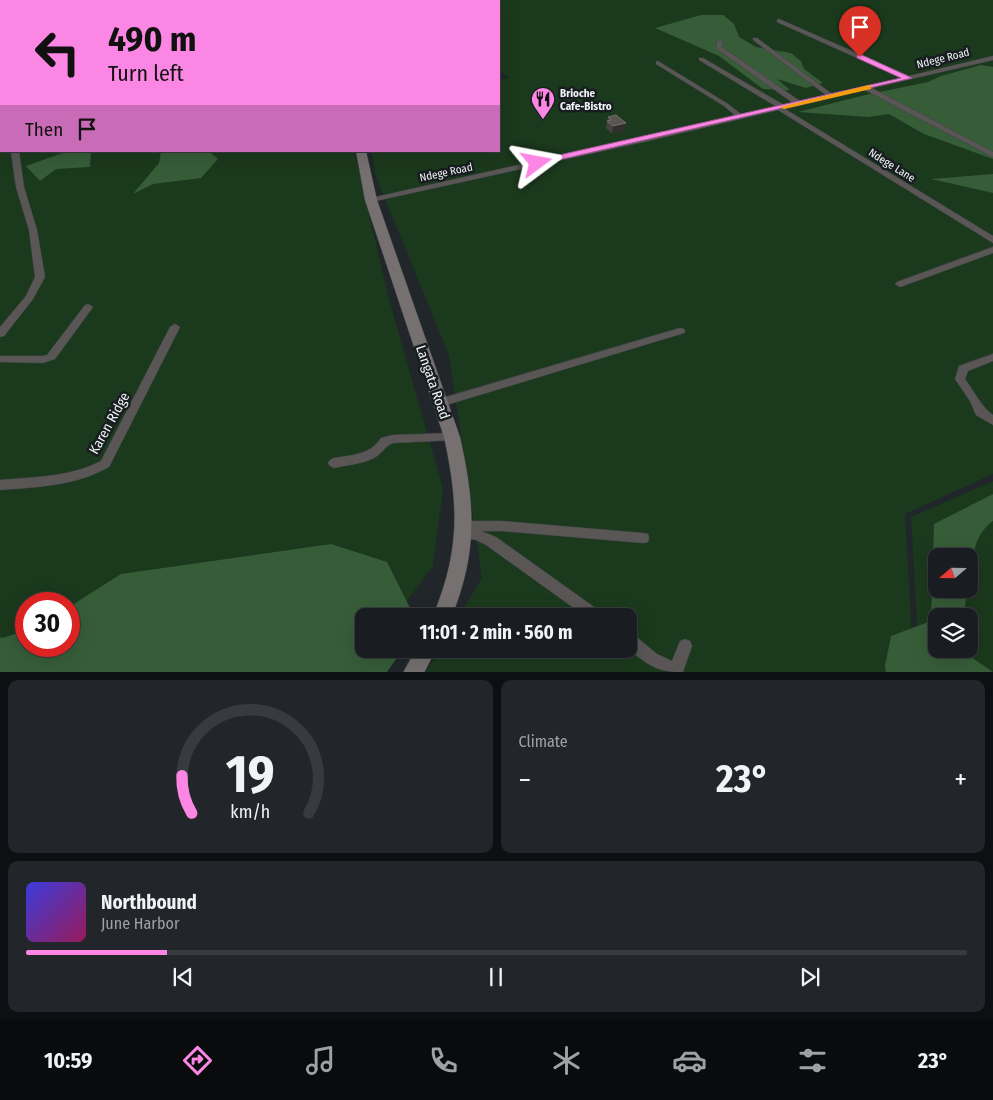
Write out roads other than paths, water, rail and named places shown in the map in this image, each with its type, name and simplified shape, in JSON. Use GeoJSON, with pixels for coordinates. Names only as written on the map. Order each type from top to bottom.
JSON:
{"type":"FeatureCollection","features":[{"type":"Feature","properties":{"kind":"main road","name":"Langata Road"},"geometry":{"type":"LineString","coordinates":[[361,152],[371,200],[452,437],[463,495],[464,530],[458,578],[446,608]]}},
{"type":"Feature","properties":{"kind":"main road"},"geometry":{"type":"LineString","coordinates":[[413,672],[421,658]]}},
{"type":"Feature","properties":{"kind":"street"},"geometry":{"type":"LineString","coordinates":[[779,21],[908,78]]}},
{"type":"Feature","properties":{"kind":"street"},"geometry":{"type":"LineString","coordinates":[[755,39],[831,96]]}},
{"type":"Feature","properties":{"kind":"street"},"geometry":{"type":"LineString","coordinates":[[720,42],[720,48],[723,51],[799,104]]}},
{"type":"Feature","properties":{"kind":"street","name":"Ndege Road"},"geometry":{"type":"LineString","coordinates":[[371,200],[799,104],[993,58]]}},
{"type":"Feature","properties":{"kind":"street","name":"Ndege Lane"},"geometry":{"type":"LineString","coordinates":[[701,59],[993,240]]}},
{"type":"Feature","properties":{"kind":"street"},"geometry":{"type":"LineString","coordinates":[[658,63],[726,105],[741,117]]}},
{"type":"Feature","properties":{"kind":"street"},"geometry":{"type":"LineString","coordinates":[[866,88],[993,155]]}},
{"type":"Feature","properties":{"kind":"street"},"geometry":{"type":"LineString","coordinates":[[0,334],[30,297],[40,277],[33,230],[20,187],[15,152]]}},
{"type":"Feature","properties":{"kind":"street"},"geometry":{"type":"LineString","coordinates":[[900,284],[993,250]]}},
{"type":"Feature","properties":{"kind":"street"},"geometry":{"type":"LineString","coordinates":[[0,359],[43,360],[51,357],[88,307]]}},
{"type":"Feature","properties":{"kind":"street","name":"Karen Ridge"},"geometry":{"type":"LineString","coordinates":[[0,485],[76,476],[95,471],[104,464],[175,327]]}},
{"type":"Feature","properties":{"kind":"street"},"geometry":{"type":"LineString","coordinates":[[440,404],[680,331]]}},
{"type":"Feature","properties":{"kind":"street"},"geometry":{"type":"LineString","coordinates":[[993,358],[963,368],[960,374],[960,379],[976,400],[980,412],[993,421]]}},
{"type":"Feature","properties":{"kind":"street"},"geometry":{"type":"LineString","coordinates":[[334,463],[376,454],[382,449],[385,441],[393,439],[452,437]]}},
{"type":"Feature","properties":{"kind":"street"},"geometry":{"type":"LineString","coordinates":[[464,530],[501,526],[643,538]]}},
{"type":"Feature","properties":{"kind":"street"},"geometry":{"type":"LineString","coordinates":[[464,530],[491,541],[585,608]]}},
{"type":"Feature","properties":{"kind":"street"},"geometry":{"type":"LineString","coordinates":[[637,646],[664,667],[672,669],[678,667],[684,646]]}},
{"type":"Feature","properties":{"kind":"place","name":"Brioche Cafe-Bistro"},"geometry":{"type":"Point","coordinates":[543,120]}}]}
